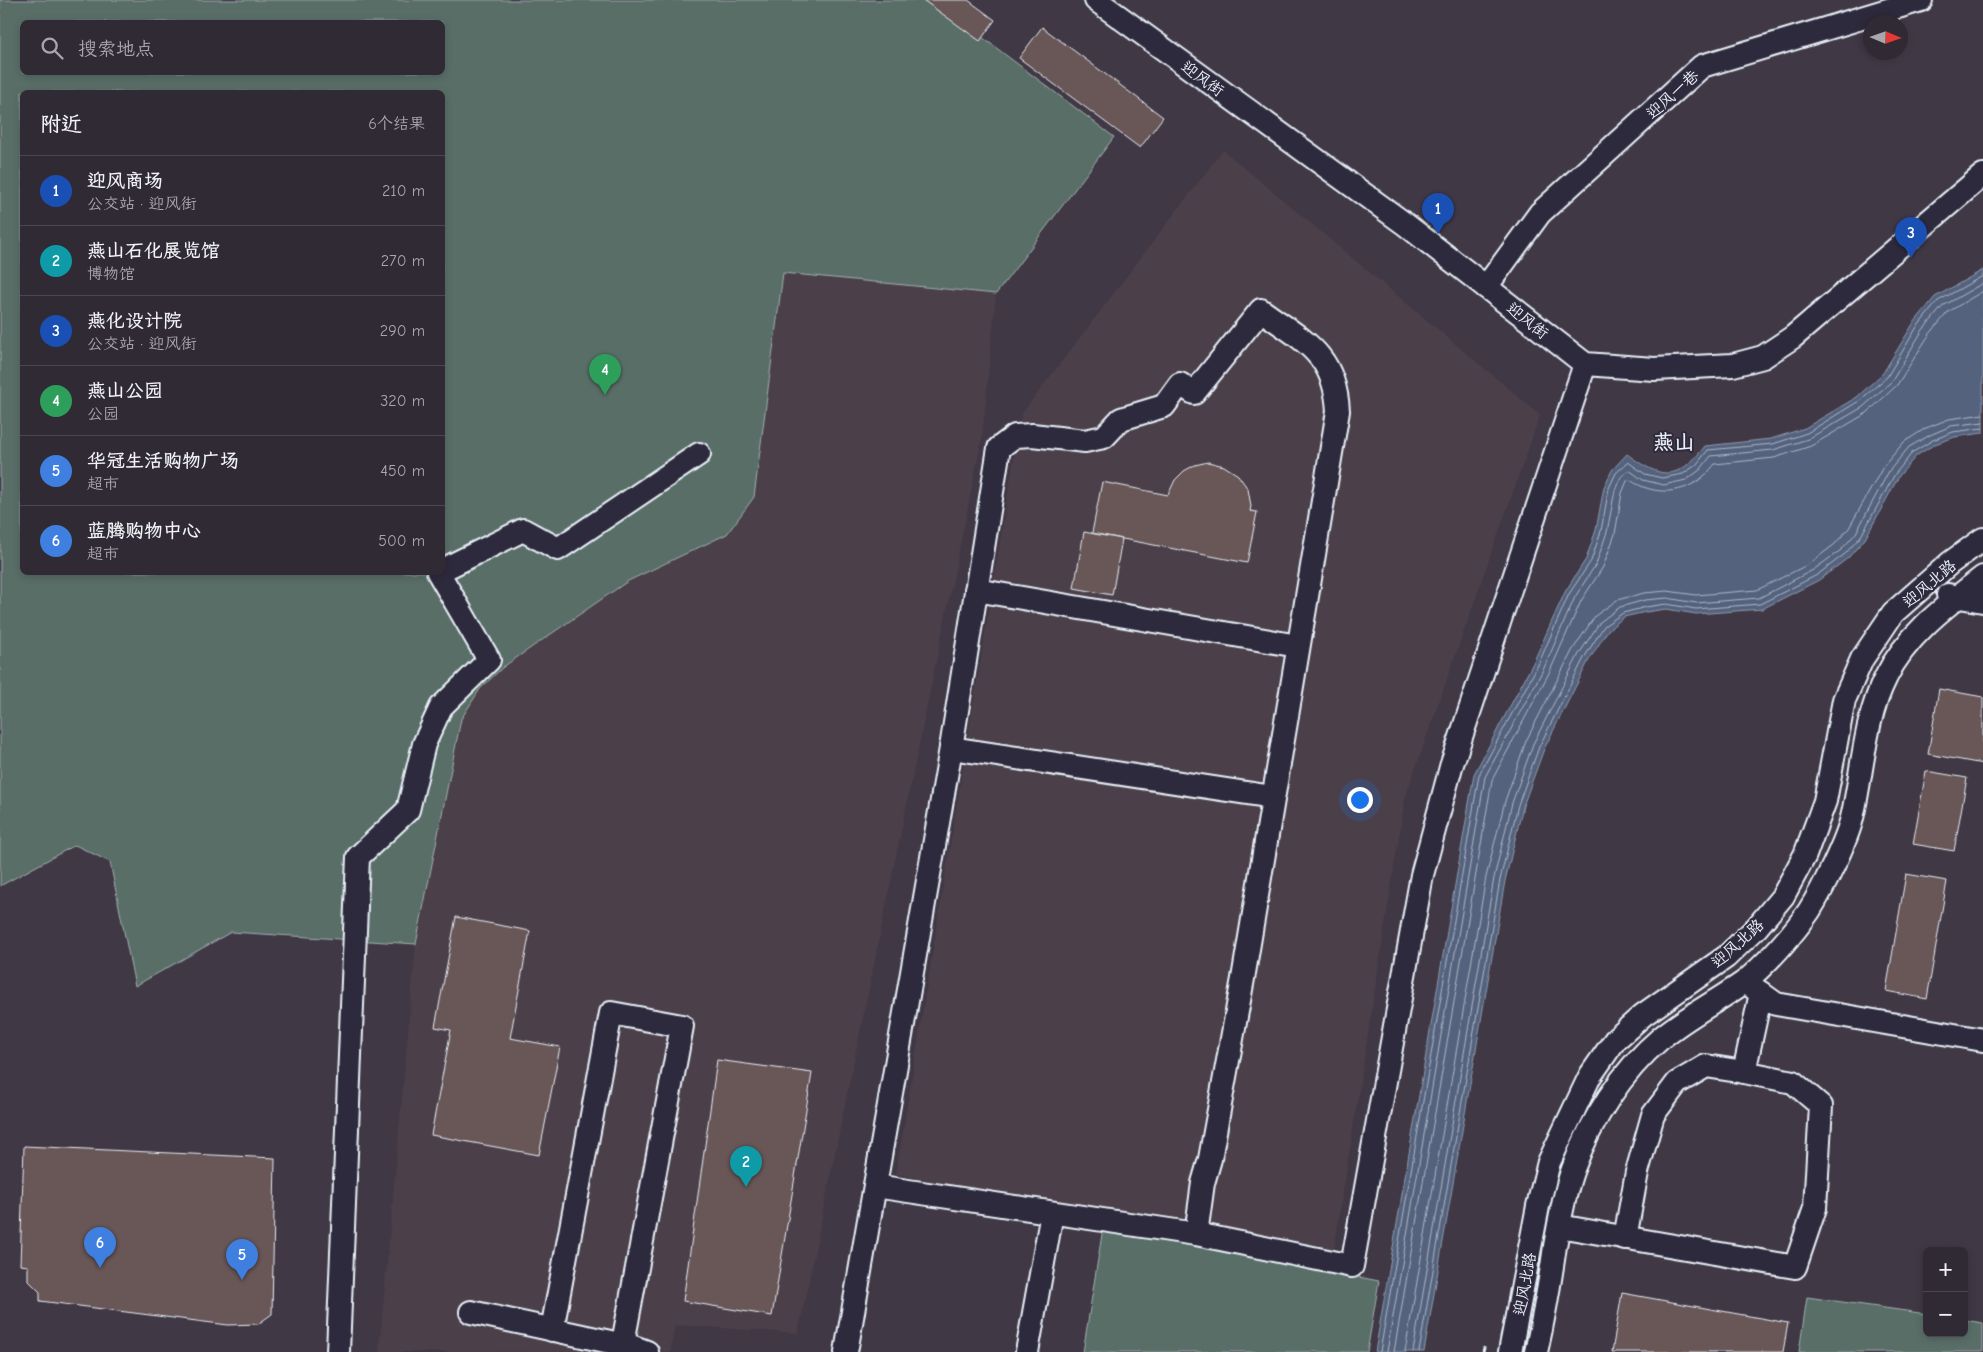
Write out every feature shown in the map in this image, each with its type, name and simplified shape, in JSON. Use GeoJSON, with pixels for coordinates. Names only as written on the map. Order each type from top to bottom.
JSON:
{"type":"FeatureCollection","features":[{"type":"Feature","properties":{"kind":"street","name":"迎风街"},"geometry":{"type":"LineString","coordinates":[[1096,0],[1405,224],[1585,364]]}},
{"type":"Feature","properties":{"kind":"street","name":"迎风一巷"},"geometry":{"type":"LineString","coordinates":[[1486,287],[1540,213],[1702,66],[1921,0]]}},
{"type":"Feature","properties":{"kind":"street"},"geometry":{"type":"LineString","coordinates":[[875,1186],[1196,1234],[1352,1266],[1422,875],[1451,767],[1585,364],[1654,369],[1733,365],[1763,357],[1793,337],[1983,175]]}},
{"type":"Feature","properties":{"kind":"street"},"geometry":{"type":"LineString","coordinates":[[846,1352],[950,748],[999,448],[1015,436],[1085,441],[1104,438],[1121,419],[1164,406],[1180,384],[1194,393],[1261,310],[1318,353],[1330,370],[1337,392],[1338,411],[1216,1130],[1203,1183],[1196,1234]]}},
{"type":"Feature","properties":{"kind":"street"},"geometry":{"type":"LineString","coordinates":[[445,569],[523,530],[558,548],[699,454]]}},
{"type":"Feature","properties":{"kind":"street","name":"迎风北路"},"geometry":{"type":"LineString","coordinates":[[1510,1352],[1538,1206],[1549,1162],[1590,1076],[1615,1040],[1643,1015],[1726,957],[1757,927],[1783,896],[1805,855],[1825,801],[1844,700],[1867,651],[1893,613],[1917,591],[1983,539]]}},
{"type":"Feature","properties":{"kind":"street"},"geometry":{"type":"LineString","coordinates":[[338,1352],[358,857],[408,810],[424,744],[441,707],[489,660],[440,575]]}},
{"type":"Feature","properties":{"kind":"street","name":"迎风北路"},"geometry":{"type":"LineString","coordinates":[[1536,1352],[1559,1226],[1572,1170],[1589,1130],[1612,1093],[1635,1064],[1662,1038],[1753,988],[1778,949],[1809,911],[1832,867],[1852,821],[1872,712],[1886,676],[1911,639],[1957,597],[1983,577]]}},
{"type":"Feature","properties":{"kind":"street"},"geometry":{"type":"LineString","coordinates":[[976,590],[1298,646]]}},
{"type":"Feature","properties":{"kind":"street"},"geometry":{"type":"LineString","coordinates":[[1917,591],[1983,601]]}},
{"type":"Feature","properties":{"kind":"street"},"geometry":{"type":"LineString","coordinates":[[950,748],[1273,797]]}},
{"type":"Feature","properties":{"kind":"street"},"geometry":{"type":"LineString","coordinates":[[1726,957],[1753,988],[1776,1004],[1983,1040]]}},
{"type":"Feature","properties":{"kind":"street"},"geometry":{"type":"LineString","coordinates":[[1744,1072],[1753,988]]}},
{"type":"Feature","properties":{"kind":"street"},"geometry":{"type":"LineString","coordinates":[[552,1330],[611,1012],[682,1026],[623,1343]]}},
{"type":"Feature","properties":{"kind":"street"},"geometry":{"type":"LineString","coordinates":[[1559,1226],[1625,1238],[1795,1267],[1815,1208],[1820,1106],[1793,1082],[1744,1072],[1706,1066],[1676,1083],[1653,1115],[1636,1172],[1625,1238]]}},
{"type":"Feature","properties":{"kind":"street"},"geometry":{"type":"LineString","coordinates":[[1028,1352],[1052,1213]]}},
{"type":"Feature","properties":{"kind":"street"},"geometry":{"type":"LineString","coordinates":[[471,1312],[615,1343],[623,1343],[647,1352]]}},
{"type":"Feature","properties":{"kind":"path"},"geometry":{"type":"LineString","coordinates":[[1483,1352],[1485,1344]]}},
{"type":"Feature","properties":{"kind":"shaded area"},"geometry":{"type":"Polygon","coordinates":[[[1223,150],[1540,415],[1405,798],[1332,1262],[896,1174],[1021,415],[1223,150]]]}},
{"type":"Feature","properties":{"kind":"shaded area"},"geometry":{"type":"Polygon","coordinates":[[[783,273],[996,294],[982,438],[798,1333],[675,1325],[670,1352],[379,1352],[416,944],[461,719],[480,689],[503,667],[628,581],[728,534],[754,496],[783,273]]]}},
{"type":"Feature","properties":{"kind":"green space"},"geometry":{"type":"Polygon","coordinates":[[[0,0],[933,0],[1114,137],[996,294],[783,273],[754,497],[727,534],[628,581],[503,667],[480,689],[461,719],[416,944],[231,932],[135,986],[110,862],[75,845],[0,886],[0,0]]]}},
{"type":"Feature","properties":{"kind":"green space"},"geometry":{"type":"Polygon","coordinates":[[[1103,1228],[1379,1281],[1367,1352],[1083,1352],[1103,1228]]]}},
{"type":"Feature","properties":{"kind":"green space"},"geometry":{"type":"Polygon","coordinates":[[[1807,1297],[1923,1313],[1923,1337],[1968,1337],[1968,1321],[1983,1323],[1983,1352],[1799,1352],[1807,1297]]]}},
{"type":"Feature","properties":{"kind":"water"},"geometry":{"type":"Polygon","coordinates":[[[1983,270],[1983,433],[1955,437],[1935,444],[1916,456],[1899,476],[1865,539],[1848,558],[1819,580],[1762,609],[1696,614],[1666,609],[1624,617],[1608,630],[1589,660],[1544,749],[1523,806],[1505,881],[1424,1352],[1375,1352],[1474,774],[1533,663],[1565,592],[1586,559],[1596,530],[1604,487],[1612,470],[1627,454],[1650,468],[1668,473],[1686,466],[1705,446],[1771,439],[1805,428],[1857,397],[1883,373],[1913,324],[1935,297],[1983,270]]]}},
{"type":"Feature","properties":{"kind":"building"},"geometry":{"type":"Polygon","coordinates":[[[923,0],[968,0],[995,20],[980,41],[923,0]]]}},
{"type":"Feature","properties":{"kind":"building"},"geometry":{"type":"Polygon","coordinates":[[[1042,27],[1163,117],[1140,148],[1019,58],[1042,27]]]}},
{"type":"Feature","properties":{"kind":"building"},"geometry":{"type":"Polygon","coordinates":[[[1208,462],[1224,466],[1238,475],[1248,489],[1250,511],[1257,512],[1247,563],[1092,533],[1102,482],[1168,495],[1175,480],[1184,471],[1195,465],[1208,462]]]}},
{"type":"Feature","properties":{"kind":"building"},"geometry":{"type":"Polygon","coordinates":[[[1084,532],[1122,539],[1112,595],[1074,588],[1084,532]]]}},
{"type":"Feature","properties":{"kind":"building"},"geometry":{"type":"Polygon","coordinates":[[[1939,689],[1983,697],[1983,764],[1928,754],[1939,689]]]}},
{"type":"Feature","properties":{"kind":"building"},"geometry":{"type":"Polygon","coordinates":[[[1926,771],[1967,778],[1954,851],[1913,844],[1926,771]]]}},
{"type":"Feature","properties":{"kind":"building"},"geometry":{"type":"Polygon","coordinates":[[[1906,874],[1947,881],[1927,999],[1886,991],[1906,874]]]}},
{"type":"Feature","properties":{"kind":"building"},"geometry":{"type":"Polygon","coordinates":[[[456,917],[530,931],[510,1038],[560,1047],[539,1155],[431,1135],[451,1030],[435,1027],[456,917]]]}},
{"type":"Feature","properties":{"kind":"building"},"geometry":{"type":"Polygon","coordinates":[[[717,1060],[812,1073],[772,1316],[683,1301],[717,1060]]]}},
{"type":"Feature","properties":{"kind":"building"},"geometry":{"type":"Polygon","coordinates":[[[24,1146],[275,1158],[272,1314],[258,1324],[228,1325],[40,1301],[40,1292],[28,1280],[28,1266],[20,1265],[24,1146]]]}},
{"type":"Feature","properties":{"kind":"building"},"geometry":{"type":"Polygon","coordinates":[[[1622,1293],[1788,1323],[1783,1352],[1612,1352],[1622,1293]]]}},
{"type":"Feature","properties":{"kind":"place","name":"迎风商场"},"geometry":{"type":"Point","coordinates":[1438,234]}},
{"type":"Feature","properties":{"kind":"place","name":"燕化设计院"},"geometry":{"type":"Point","coordinates":[1911,258]}},
{"type":"Feature","properties":{"kind":"place","name":"燕山公园"},"geometry":{"type":"Point","coordinates":[605,395]}},
{"type":"Feature","properties":{"kind":"place","name":"燕山石化展览馆"},"geometry":{"type":"Point","coordinates":[746,1187]}},
{"type":"Feature","properties":{"kind":"place","name":"蓝腾购物中心"},"geometry":{"type":"Point","coordinates":[100,1268]}},
{"type":"Feature","properties":{"kind":"place","name":"华冠生活购物广场"},"geometry":{"type":"Point","coordinates":[242,1280]}},
{"type":"Feature","properties":{"kind":"district","name":"燕山"},"geometry":{"type":"Point","coordinates":[1674,442]}}]}
